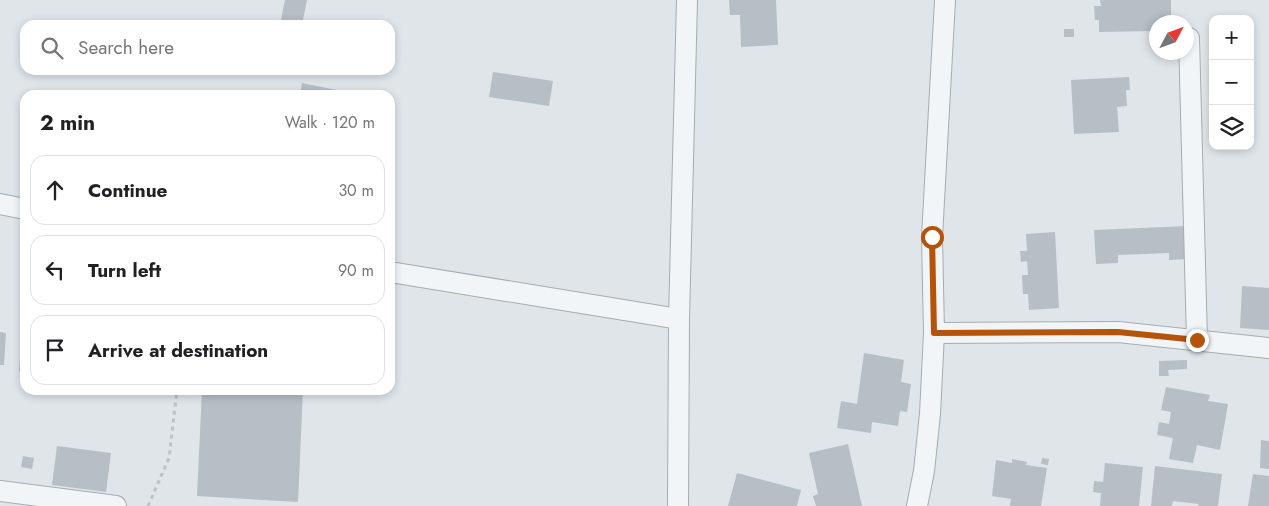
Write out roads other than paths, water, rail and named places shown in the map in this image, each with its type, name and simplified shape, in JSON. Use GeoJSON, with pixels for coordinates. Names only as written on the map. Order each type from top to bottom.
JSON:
{"type":"FeatureCollection","features":[{"type":"Feature","properties":{"kind":"street"},"geometry":{"type":"LineString","coordinates":[[678,506],[679,319],[687,0]]}},
{"type":"Feature","properties":{"kind":"street"},"geometry":{"type":"LineString","coordinates":[[917,506],[924,471],[929,423],[934,333],[932,237],[944,0]]}},
{"type":"Feature","properties":{"kind":"street"},"geometry":{"type":"LineString","coordinates":[[1191,60],[1197,340]]}},
{"type":"Feature","properties":{"kind":"street"},"geometry":{"type":"LineString","coordinates":[[0,204],[20,208]]}},
{"type":"Feature","properties":{"kind":"street"},"geometry":{"type":"LineString","coordinates":[[395,273],[679,319]]}},
{"type":"Feature","properties":{"kind":"street"},"geometry":{"type":"LineString","coordinates":[[934,333],[1118,332],[1269,348]]}},
{"type":"Feature","properties":{"kind":"street"},"geometry":{"type":"LineString","coordinates":[[0,491],[116,506]]}}]}
